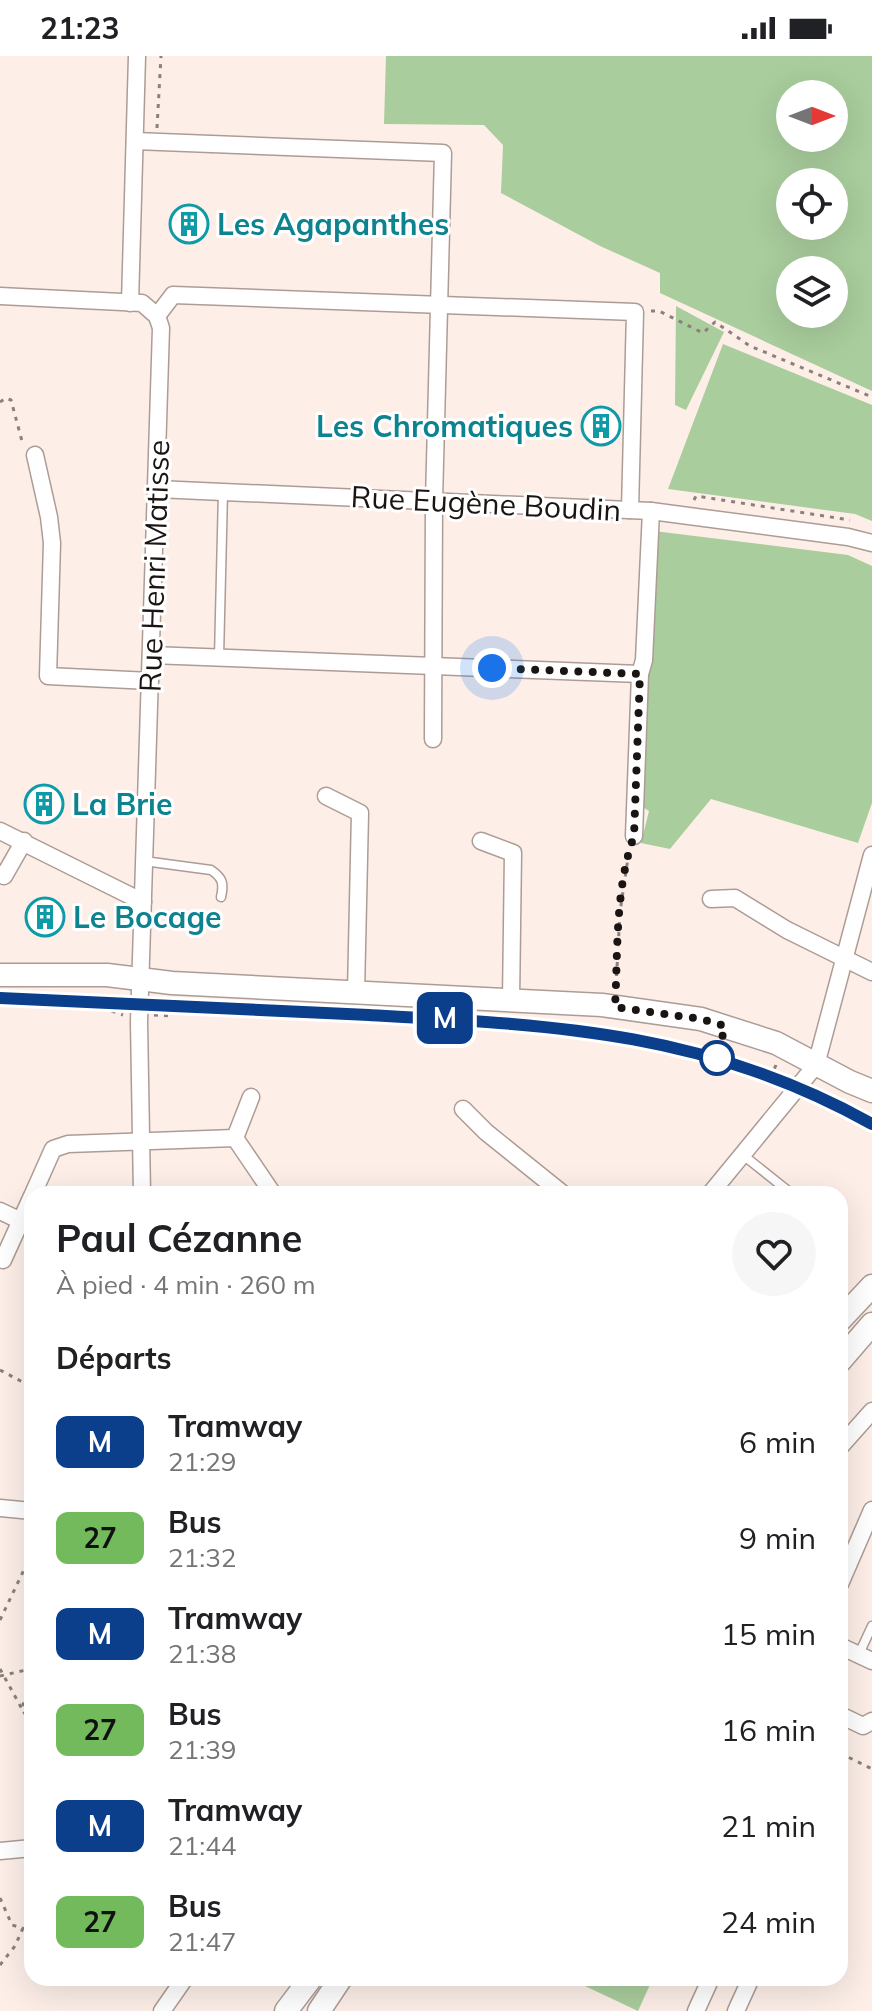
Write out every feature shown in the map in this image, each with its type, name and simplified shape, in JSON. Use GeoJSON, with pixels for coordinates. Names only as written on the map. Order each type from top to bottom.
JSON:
{"type":"FeatureCollection","features":[{"type":"Feature","properties":{"kind":"street"},"geometry":{"type":"LineString","coordinates":[[130,303],[137,56]]}},
{"type":"Feature","properties":{"kind":"street"},"geometry":{"type":"LineString","coordinates":[[135,141],[443,153],[434,501],[433,739]]}},
{"type":"Feature","properties":{"kind":"street"},"geometry":{"type":"LineString","coordinates":[[0,296],[142,303],[157,316],[173,295],[635,312],[630,510]]}},
{"type":"Feature","properties":{"kind":"street","name":"Rue Henri Matisse"},"geometry":{"type":"LineString","coordinates":[[142,1186],[139,1022],[161,342],[157,316]]}},
{"type":"Feature","properties":{"kind":"street"},"geometry":{"type":"LineString","coordinates":[[35,455],[52,543],[48,676],[150,681]]}},
{"type":"Feature","properties":{"kind":"street","name":"Rue Eugène Boudin"},"geometry":{"type":"LineString","coordinates":[[157,489],[651,511],[644,660],[640,674],[634,836]]}},
{"type":"Feature","properties":{"kind":"street"},"geometry":{"type":"LineString","coordinates":[[651,511],[848,537],[872,543]]}},
{"type":"Feature","properties":{"kind":"street"},"geometry":{"type":"LineString","coordinates":[[151,655],[640,674]]}},
{"type":"Feature","properties":{"kind":"street"},"geometry":{"type":"LineString","coordinates":[[326,796],[360,813],[356,992]]}},
{"type":"Feature","properties":{"kind":"street"},"geometry":{"type":"LineString","coordinates":[[0,831],[143,902]]}},
{"type":"Feature","properties":{"kind":"street"},"geometry":{"type":"LineString","coordinates":[[0,874],[4,876],[24,841]]}},
{"type":"Feature","properties":{"kind":"street"},"geometry":{"type":"LineString","coordinates":[[481,841],[513,853],[511,1000]]}},
{"type":"Feature","properties":{"kind":"street"},"geometry":{"type":"LineString","coordinates":[[717,1186],[816,1065],[872,855]]}},
{"type":"Feature","properties":{"kind":"street"},"geometry":{"type":"LineString","coordinates":[[711,899],[735,898],[787,930],[872,972]]}},
{"type":"Feature","properties":{"kind":"street"},"geometry":{"type":"LineString","coordinates":[[0,975],[107,975],[615,1007],[701,1019],[725,1026],[776,1043],[872,1091]]}},
{"type":"Feature","properties":{"kind":"street"},"geometry":{"type":"LineString","coordinates":[[235,1138],[251,1097]]}},
{"type":"Feature","properties":{"kind":"street"},"geometry":{"type":"LineString","coordinates":[[463,1109],[542,1186]]}},
{"type":"Feature","properties":{"kind":"street"},"geometry":{"type":"LineString","coordinates":[[36,1186],[53,1149],[68,1144],[235,1138]]}},
{"type":"Feature","properties":{"kind":"street"},"geometry":{"type":"LineString","coordinates":[[235,1138],[268,1186]]}},
{"type":"Feature","properties":{"kind":"street"},"geometry":{"type":"LineString","coordinates":[[0,1211],[21,1221]]}},
{"type":"Feature","properties":{"kind":"street"},"geometry":{"type":"LineString","coordinates":[[0,1258],[3,1260],[24,1214]]}},
{"type":"Feature","properties":{"kind":"street"},"geometry":{"type":"LineString","coordinates":[[848,1312],[872,1286]]}},
{"type":"Feature","properties":{"kind":"street"},"geometry":{"type":"LineString","coordinates":[[848,1352],[872,1324]]}},
{"type":"Feature","properties":{"kind":"street"},"geometry":{"type":"LineString","coordinates":[[848,1438],[872,1411]]}},
{"type":"Feature","properties":{"kind":"street"},"geometry":{"type":"LineString","coordinates":[[0,1508],[24,1510]]}},
{"type":"Feature","properties":{"kind":"street"},"geometry":{"type":"LineString","coordinates":[[848,1566],[872,1510]]}},
{"type":"Feature","properties":{"kind":"street"},"geometry":{"type":"LineString","coordinates":[[848,1719],[863,1726],[872,1721]]}},
{"type":"Feature","properties":{"kind":"street"},"geometry":{"type":"LineString","coordinates":[[0,1851],[24,1849]]}},
{"type":"Feature","properties":{"kind":"street"},"geometry":{"type":"LineString","coordinates":[[162,2011],[179,1986]]}},
{"type":"Feature","properties":{"kind":"street"},"geometry":{"type":"LineString","coordinates":[[286,2011],[305,1986]]}},
{"type":"Feature","properties":{"kind":"street"},"geometry":{"type":"LineString","coordinates":[[319,2011],[336,1986]]}},
{"type":"Feature","properties":{"kind":"street"},"geometry":{"type":"LineString","coordinates":[[696,2011],[707,1986]]}},
{"type":"Feature","properties":{"kind":"street"},"geometry":{"type":"LineString","coordinates":[[736,2011],[747,1986]]}},
{"type":"Feature","properties":{"kind":"lane"},"geometry":{"type":"LineString","coordinates":[[219,657],[223,492]]}},
{"type":"Feature","properties":{"kind":"lane"},"geometry":{"type":"LineString","coordinates":[[144,861],[211,870],[220,876],[223,886],[221,897]]}},
{"type":"Feature","properties":{"kind":"lane"},"geometry":{"type":"LineString","coordinates":[[743,1154],[782,1186]]}},
{"type":"Feature","properties":{"kind":"lane"},"geometry":{"type":"LineString","coordinates":[[866,1658],[872,1626]]}},
{"type":"Feature","properties":{"kind":"path"},"geometry":{"type":"LineString","coordinates":[[157,141],[161,56]]}},
{"type":"Feature","properties":{"kind":"path"},"geometry":{"type":"LineString","coordinates":[[635,312],[659,311],[703,333],[715,322],[750,346],[872,397]]}},
{"type":"Feature","properties":{"kind":"path"},"geometry":{"type":"LineString","coordinates":[[0,402],[6,398],[11,400],[26,456],[35,455]]}},
{"type":"Feature","properties":{"kind":"path"},"geometry":{"type":"LineString","coordinates":[[689,515],[696,496],[839,516],[860,523]]}},
{"type":"Feature","properties":{"kind":"path"},"geometry":{"type":"LineString","coordinates":[[615,1007],[626,858],[634,836]]}},
{"type":"Feature","properties":{"kind":"path"},"geometry":{"type":"LineString","coordinates":[[0,1370],[24,1383]]}},
{"type":"Feature","properties":{"kind":"path"},"geometry":{"type":"LineString","coordinates":[[0,1620],[24,1570]]}},
{"type":"Feature","properties":{"kind":"path"},"geometry":{"type":"LineString","coordinates":[[0,1669],[24,1712]]}},
{"type":"Feature","properties":{"kind":"path"},"geometry":{"type":"LineString","coordinates":[[2,1676],[24,1670]]}},
{"type":"Feature","properties":{"kind":"path"},"geometry":{"type":"LineString","coordinates":[[22,1709],[24,1702]]}},
{"type":"Feature","properties":{"kind":"path"},"geometry":{"type":"LineString","coordinates":[[848,1757],[872,1769]]}},
{"type":"Feature","properties":{"kind":"path"},"geometry":{"type":"LineString","coordinates":[[0,1898],[12,1925],[23,1928],[15,1946],[0,1965]]}},
{"type":"Feature","properties":{"kind":"green space"},"geometry":{"type":"Polygon","coordinates":[[[386,56],[872,56],[872,391],[660,293],[660,273],[600,246],[501,193],[503,145],[484,125],[384,124],[386,56]]]}},
{"type":"Feature","properties":{"kind":"green space"},"geometry":{"type":"Polygon","coordinates":[[[676,306],[724,332],[686,410],[675,405],[676,306]]]}},
{"type":"Feature","properties":{"kind":"green space"},"geometry":{"type":"Polygon","coordinates":[[[723,344],[872,405],[872,521],[855,514],[668,489],[723,344]]]}},
{"type":"Feature","properties":{"kind":"green space"},"geometry":{"type":"Polygon","coordinates":[[[654,531],[848,555],[872,566],[872,803],[858,843],[711,799],[670,849],[641,843],[649,811],[641,806],[654,531]]]}},
{"type":"Feature","properties":{"kind":"green space"},"geometry":{"type":"Polygon","coordinates":[[[585,1986],[649,1986],[638,2011],[585,1986]]]}},
{"type":"Feature","properties":{"kind":"tram line"},"geometry":{"type":"LineString","coordinates":[[0,998],[472,1020],[608,1033],[687,1050],[763,1074],[872,1124]]}},
{"type":"Feature","properties":{"kind":"tram line","name":"M"},"geometry":{"type":"LineString","coordinates":[[0,998],[460,1019],[571,1028],[653,1042],[726,1060],[771,1075],[872,1124]]}},
{"type":"Feature","properties":{"kind":"place","name":"Les Agapanthes"},"geometry":{"type":"Point","coordinates":[189,224]}},
{"type":"Feature","properties":{"kind":"place","name":"Les Chromatiques"},"geometry":{"type":"Point","coordinates":[601,426]}},
{"type":"Feature","properties":{"kind":"place","name":"La Brie"},"geometry":{"type":"Point","coordinates":[44,804]}},
{"type":"Feature","properties":{"kind":"place","name":"Le Bocage"},"geometry":{"type":"Point","coordinates":[45,917]}},
{"type":"Feature","properties":{"kind":"route"},"geometry":{"type":"LineString","coordinates":[[492,668],[640,674],[634,836],[626,858],[615,1007],[701,1019],[725,1026],[717,1058]]}}]}
